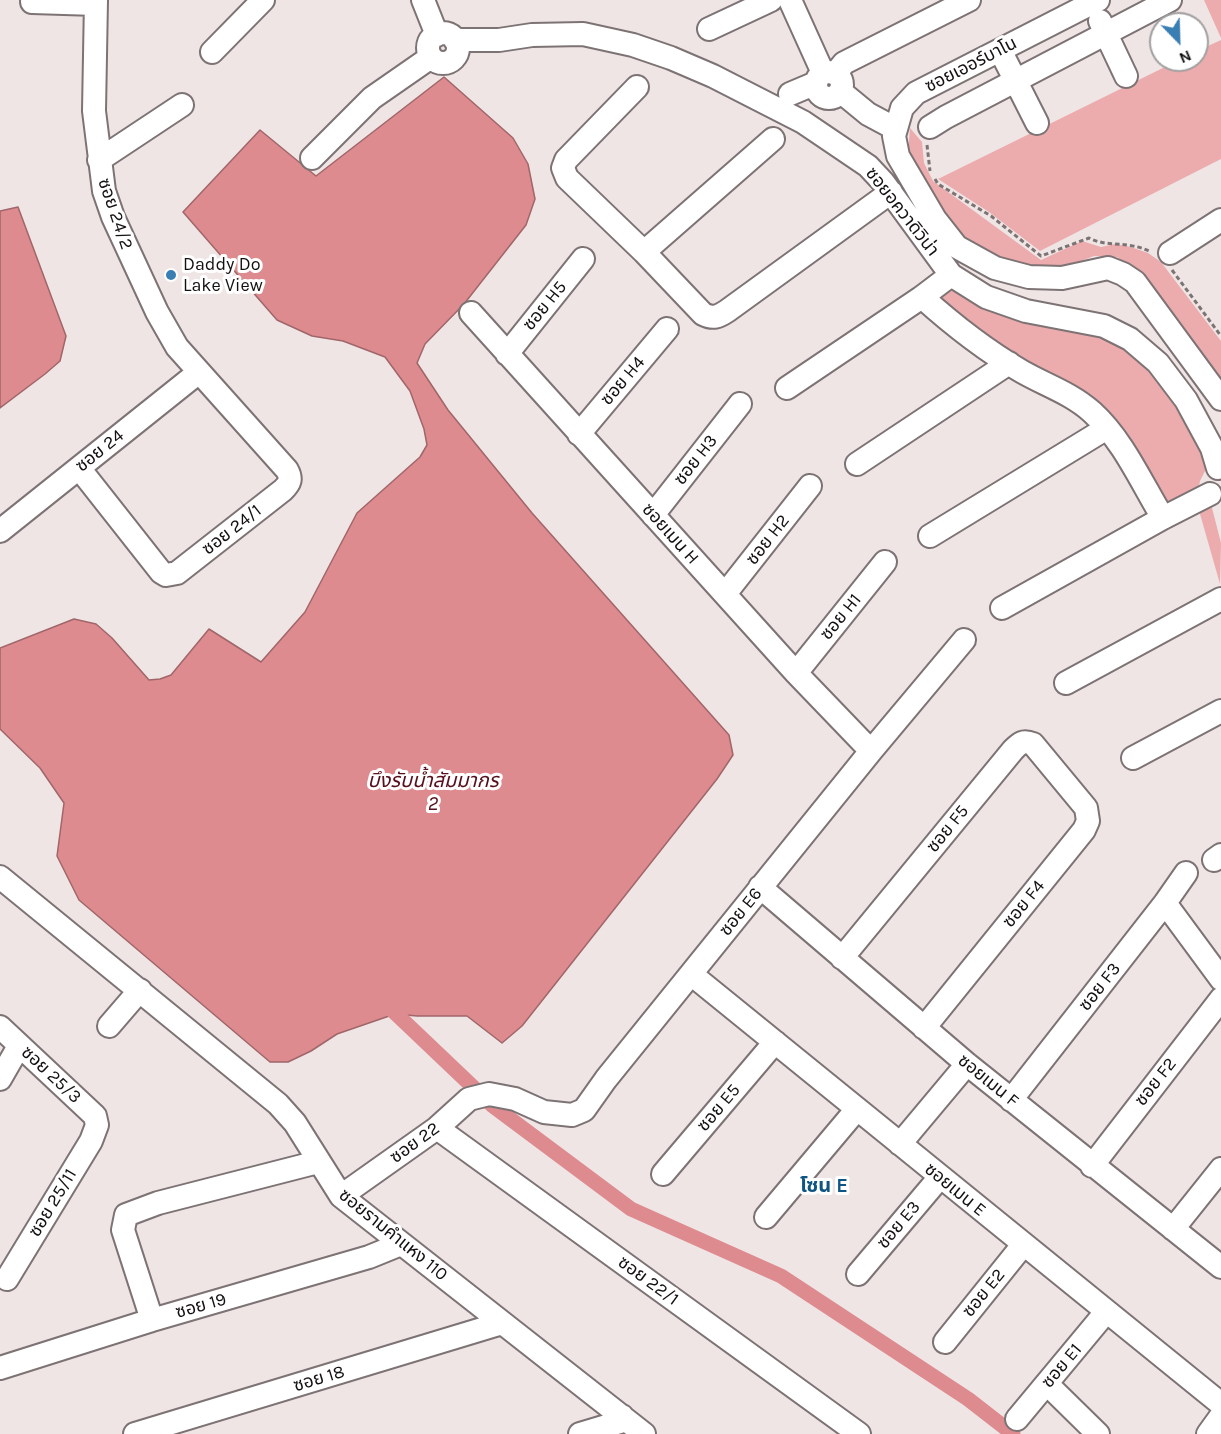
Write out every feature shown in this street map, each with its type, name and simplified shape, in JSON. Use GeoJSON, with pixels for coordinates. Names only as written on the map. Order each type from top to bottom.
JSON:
{"type":"FeatureCollection","features":[{"type":"Feature","properties":{"kind":"street"},"geometry":{"type":"LineString","coordinates":[[212,52],[263,0]]}},
{"type":"Feature","properties":{"kind":"street"},"geometry":{"type":"LineString","coordinates":[[312,158],[372,98],[431,57],[444,63],[453,58],[458,49],[446,37],[423,0]]}},
{"type":"Feature","properties":{"kind":"street"},"geometry":{"type":"LineString","coordinates":[[709,29],[771,0]]}},
{"type":"Feature","properties":{"kind":"street"},"geometry":{"type":"LineString","coordinates":[[789,0],[828,80],[868,114],[896,129]]}},
{"type":"Feature","properties":{"kind":"street"},"geometry":{"type":"LineString","coordinates":[[790,94],[828,80],[844,63],[969,0]]}},
{"type":"Feature","properties":{"kind":"street"},"geometry":{"type":"LineString","coordinates":[[928,135],[1016,81],[1170,0]]}},
{"type":"Feature","properties":{"kind":"street"},"geometry":{"type":"LineString","coordinates":[[32,3],[96,2]]}},
{"type":"Feature","properties":{"kind":"street","name":"ซอย 24/2"},"geometry":{"type":"LineString","coordinates":[[96,2],[94,111],[104,191],[128,252],[157,312],[172,338],[199,372]]}},
{"type":"Feature","properties":{"kind":"street"},"geometry":{"type":"LineString","coordinates":[[1095,2],[1106,33],[1126,76]]}},
{"type":"Feature","properties":{"kind":"street","name":"ซอยเออร์บาโน"},"geometry":{"type":"LineString","coordinates":[[1095,2],[916,93],[902,108],[894,136],[898,156],[935,219],[957,247],[995,268],[1029,277],[1062,278],[1108,268],[1135,282],[1221,399]]}},
{"type":"Feature","properties":{"kind":"street","name":"ซอยอควาดิวิน่า"},"geometry":{"type":"LineString","coordinates":[[446,37],[499,40],[532,35],[583,34],[633,45],[713,76],[803,122],[868,166],[891,192],[951,275],[986,297],[1026,311],[1104,326],[1130,339],[1158,363],[1186,400],[1212,448],[1220,467],[1213,470],[1207,479],[1207,489],[1216,497]]}},
{"type":"Feature","properties":{"kind":"street"},"geometry":{"type":"LineString","coordinates":[[1000,50],[1037,123]]}},
{"type":"Feature","properties":{"kind":"street"},"geometry":{"type":"LineString","coordinates":[[637,87],[566,160],[563,168],[567,177],[644,252],[703,314],[709,317],[718,317],[891,192]]}},
{"type":"Feature","properties":{"kind":"street"},"geometry":{"type":"LineString","coordinates":[[99,160],[182,105]]}},
{"type":"Feature","properties":{"kind":"street"},"geometry":{"type":"LineString","coordinates":[[644,252],[773,139]]}},
{"type":"Feature","properties":{"kind":"street"},"geometry":{"type":"LineString","coordinates":[[1166,258],[1221,220]]}},
{"type":"Feature","properties":{"kind":"street","name":"ซอย H5"},"geometry":{"type":"LineString","coordinates":[[507,354],[583,259]]}},
{"type":"Feature","properties":{"kind":"street"},"geometry":{"type":"LineString","coordinates":[[787,388],[951,275]]}},
{"type":"Feature","properties":{"kind":"street"},"geometry":{"type":"LineString","coordinates":[[922,297],[976,343],[1068,394],[1092,412],[1115,437],[1162,518]]}},
{"type":"Feature","properties":{"kind":"street","name":"ซอยเมน H"},"geometry":{"type":"LineString","coordinates":[[471,313],[796,673],[871,751]]}},
{"type":"Feature","properties":{"kind":"street","name":"ซอย H4"},"geometry":{"type":"LineString","coordinates":[[579,434],[667,329]]}},
{"type":"Feature","properties":{"kind":"street"},"geometry":{"type":"LineString","coordinates":[[857,464],[1009,363]]}},
{"type":"Feature","properties":{"kind":"street","name":"ซอย 24"},"geometry":{"type":"LineString","coordinates":[[0,531],[199,372]]}},
{"type":"Feature","properties":{"kind":"street","name":"ซอย 24/1"},"geometry":{"type":"LineString","coordinates":[[79,468],[161,572],[166,575],[177,573],[275,497],[290,483],[287,470],[199,372]]}},
{"type":"Feature","properties":{"kind":"street","name":"ซอย H3"},"geometry":{"type":"LineString","coordinates":[[653,515],[740,404]]}},
{"type":"Feature","properties":{"kind":"street"},"geometry":{"type":"LineString","coordinates":[[930,536],[1107,428]]}},
{"type":"Feature","properties":{"kind":"street","name":"ซอย H2"},"geometry":{"type":"LineString","coordinates":[[725,594],[810,486]]}},
{"type":"Feature","properties":{"kind":"street"},"geometry":{"type":"LineString","coordinates":[[1002,608],[1162,518],[1216,497]]}},
{"type":"Feature","properties":{"kind":"street","name":"ซอย H1"},"geometry":{"type":"LineString","coordinates":[[796,673],[885,562]]}},
{"type":"Feature","properties":{"kind":"street"},"geometry":{"type":"LineString","coordinates":[[1066,683],[1221,599]]}},
{"type":"Feature","properties":{"kind":"street","name":"ซอย E6"},"geometry":{"type":"LineString","coordinates":[[480,1096],[515,1099],[544,1112],[572,1116],[584,1110],[606,1079],[760,887],[964,640]]}},
{"type":"Feature","properties":{"kind":"street"},"geometry":{"type":"LineString","coordinates":[[1133,758],[1221,711]]}},
{"type":"Feature","properties":{"kind":"street","name":"ซอย F5"},"geometry":{"type":"LineString","coordinates":[[842,958],[1020,743],[1026,741],[1033,744],[1059,776]]}},
{"type":"Feature","properties":{"kind":"street","name":"ซอย F4"},"geometry":{"type":"LineString","coordinates":[[924,1028],[1084,830],[1088,821],[1086,808],[1059,776]]}},
{"type":"Feature","properties":{"kind":"street","name":"ซอย F3"},"geometry":{"type":"LineString","coordinates":[[1011,1100],[1186,873]]}},
{"type":"Feature","properties":{"kind":"street","name":"ซอยรามคำแหง 110"},"geometry":{"type":"LineString","coordinates":[[0,876],[278,1104],[295,1123],[341,1196],[631,1426]]}},
{"type":"Feature","properties":{"kind":"street","name":"ซอยเมน F"},"geometry":{"type":"LineString","coordinates":[[760,887],[967,1064],[1221,1267]]}},
{"type":"Feature","properties":{"kind":"street"},"geometry":{"type":"LineString","coordinates":[[1165,903],[1221,979]]}},
{"type":"Feature","properties":{"kind":"street","name":"ซอยเมน E"},"geometry":{"type":"LineString","coordinates":[[691,974],[1221,1404]]}},
{"type":"Feature","properties":{"kind":"street"},"geometry":{"type":"LineString","coordinates":[[109,1026],[140,990]]}},
{"type":"Feature","properties":{"kind":"street","name":"ซอย F2"},"geometry":{"type":"LineString","coordinates":[[1092,1166],[1221,999]]}},
{"type":"Feature","properties":{"kind":"street","name":"ซอย 25/3"},"geometry":{"type":"LineString","coordinates":[[0,1027],[95,1116],[97,1125]]}},
{"type":"Feature","properties":{"kind":"street","name":"ซอย E5"},"geometry":{"type":"LineString","coordinates":[[663,1174],[775,1042]]}},
{"type":"Feature","properties":{"kind":"street"},"geometry":{"type":"LineString","coordinates":[[0,1079],[20,1046]]}},
{"type":"Feature","properties":{"kind":"street"},"geometry":{"type":"LineString","coordinates":[[900,1144],[967,1064]]}},
{"type":"Feature","properties":{"kind":"street","name":"ซอย 22"},"geometry":{"type":"LineString","coordinates":[[341,1196],[480,1096]]}},
{"type":"Feature","properties":{"kind":"street"},"geometry":{"type":"LineString","coordinates":[[766,1217],[856,1109]]}},
{"type":"Feature","properties":{"kind":"street","name":"ซอย 25/11"},"geometry":{"type":"LineString","coordinates":[[10,1280],[91,1141],[97,1125]]}},
{"type":"Feature","properties":{"kind":"street","name":"ซอย 22/1"},"geometry":{"type":"LineString","coordinates":[[438,1128],[859,1434]]}},
{"type":"Feature","properties":{"kind":"street"},"geometry":{"type":"LineString","coordinates":[[152,1320],[123,1230],[126,1215],[158,1203],[318,1162]]}},
{"type":"Feature","properties":{"kind":"street"},"geometry":{"type":"LineString","coordinates":[[1173,1229],[1221,1169]]}},
{"type":"Feature","properties":{"kind":"street","name":"ซอย E3"},"geometry":{"type":"LineString","coordinates":[[858,1274],[940,1177]]}},
{"type":"Feature","properties":{"kind":"street","name":"ซอย 19"},"geometry":{"type":"LineString","coordinates":[[0,1368],[152,1320],[369,1257],[401,1244]]}},
{"type":"Feature","properties":{"kind":"street","name":"ซอย E2"},"geometry":{"type":"LineString","coordinates":[[945,1342],[1023,1245]]}},
{"type":"Feature","properties":{"kind":"street","name":"ซอย E1"},"geometry":{"type":"LineString","coordinates":[[1017,1419],[1106,1312]]}},
{"type":"Feature","properties":{"kind":"street","name":"ซอย 18"},"geometry":{"type":"LineString","coordinates":[[135,1434],[502,1323]]}},
{"type":"Feature","properties":{"kind":"street"},"geometry":{"type":"LineString","coordinates":[[1047,1384],[1098,1434]]}},
{"type":"Feature","properties":{"kind":"street"},"geometry":{"type":"LineString","coordinates":[[1208,1434],[1221,1416]]}},
{"type":"Feature","properties":{"kind":"street"},"geometry":{"type":"LineString","coordinates":[[580,1434],[620,1422],[631,1426]]}},
{"type":"Feature","properties":{"kind":"path"},"geometry":{"type":"LineString","coordinates":[[928,135],[929,170],[938,184],[991,216],[1041,256],[1089,238],[1101,243],[1116,242],[1140,246],[1166,258],[1221,336]]}},
{"type":"Feature","properties":{"kind":"shaded area"},"geometry":{"type":"Polygon","coordinates":[[[1204,0],[1221,0],[1221,38],[1204,0]]]}},
{"type":"Feature","properties":{"kind":"shaded area"},"geometry":{"type":"Polygon","coordinates":[[[1221,40],[1221,159],[1040,251],[989,212],[938,179],[1155,72],[1209,72],[1209,46],[1221,40]]]}},
{"type":"Feature","properties":{"kind":"shaded area"},"geometry":{"type":"Polygon","coordinates":[[[910,128],[922,142],[924,163],[933,181],[1041,260],[1082,241],[1101,247],[1115,244],[1131,247],[1148,253],[1161,262],[1221,341],[1221,381],[1136,270],[1117,257],[1094,256],[1060,269],[1027,268],[990,253],[962,236],[937,206],[908,152],[910,128]]]}},
{"type":"Feature","properties":{"kind":"shaded area"},"geometry":{"type":"Polygon","coordinates":[[[951,288],[1094,330],[1125,343],[1164,387],[1208,465],[1200,481],[1197,496],[1164,509],[1131,446],[934,298],[951,288]]]}},
{"type":"Feature","properties":{"kind":"shaded area"},"geometry":{"type":"Polygon","coordinates":[[[1211,504],[1221,543],[1220,584],[1198,507],[1211,504]]]}},
{"type":"Feature","properties":{"kind":"water","name":"บึงรับน้ำสัมมากร 2"},"geometry":{"type":"Polygon","coordinates":[[[444,77],[513,138],[528,164],[535,199],[526,225],[464,304],[425,344],[417,363],[448,410],[532,513],[729,735],[733,755],[717,779],[522,1026],[502,1043],[467,1016],[395,1014],[337,1034],[311,1051],[288,1062],[270,1062],[79,900],[57,856],[64,803],[40,768],[0,729],[0,648],[74,619],[96,624],[112,638],[149,680],[160,679],[171,675],[209,629],[261,662],[305,612],[357,513],[420,457],[427,445],[424,429],[410,391],[385,357],[343,341],[312,336],[277,320],[183,212],[260,130],[316,176],[444,77]]]}},
{"type":"Feature","properties":{"kind":"water"},"geometry":{"type":"Polygon","coordinates":[[[18,207],[66,336],[60,361],[0,408],[0,211],[18,207]]]}},
{"type":"Feature","properties":{"kind":"waterway"},"geometry":{"type":"LineString","coordinates":[[390,996],[391,1009],[493,1106],[631,1209],[781,1276],[968,1399],[1013,1434]]}},
{"type":"Feature","properties":{"kind":"place","name":"Daddy Do Lake View"},"geometry":{"type":"Point","coordinates":[171,275]}},
{"type":"Feature","properties":{"kind":"district","name":"โซน E"},"geometry":{"type":"Point","coordinates":[824,1186]}}]}
